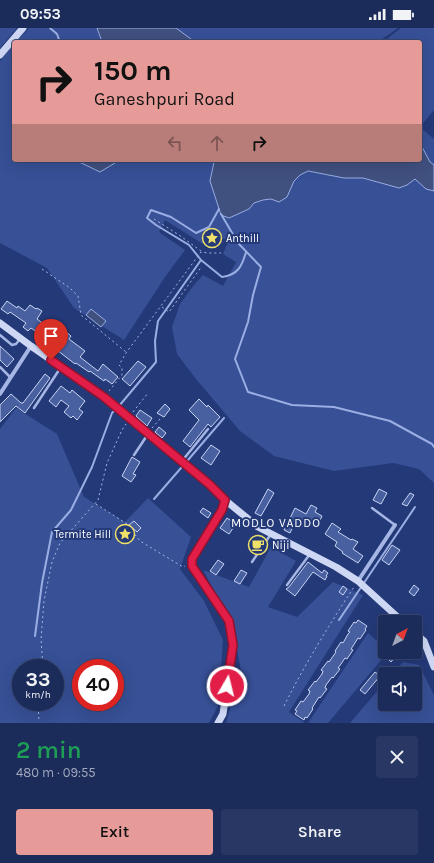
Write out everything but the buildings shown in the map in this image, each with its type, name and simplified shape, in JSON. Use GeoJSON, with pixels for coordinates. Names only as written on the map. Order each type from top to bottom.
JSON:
{"type":"FeatureCollection","features":[{"type":"Feature","properties":{"kind":"main road"},"geometry":{"type":"LineString","coordinates":[[13,40],[23,28]]}},
{"type":"Feature","properties":{"kind":"main road"},"geometry":{"type":"LineString","coordinates":[[0,55],[12,41]]}},
{"type":"Feature","properties":{"kind":"main road"},"geometry":{"type":"LineString","coordinates":[[0,323],[104,397],[182,461],[225,500],[258,527],[336,567],[358,582],[395,615]]}},
{"type":"Feature","properties":{"kind":"main road"},"geometry":{"type":"LineString","coordinates":[[218,723],[223,714],[233,645],[229,621],[192,566],[192,559],[222,510],[225,500]]}},
{"type":"Feature","properties":{"kind":"main road"},"geometry":{"type":"LineString","coordinates":[[422,639],[434,667]]}},
{"type":"Feature","properties":{"kind":"street"},"geometry":{"type":"LineString","coordinates":[[0,394],[31,346]]}},
{"type":"Feature","properties":{"kind":"street"},"geometry":{"type":"LineString","coordinates":[[358,582],[395,525]]}},
{"type":"Feature","properties":{"kind":"lane"},"geometry":{"type":"LineString","coordinates":[[0,335],[12,345],[16,344],[21,338]]}},
{"type":"Feature","properties":{"kind":"lane"},"geometry":{"type":"LineString","coordinates":[[34,408],[61,367]]}},
{"type":"Feature","properties":{"kind":"lane"},"geometry":{"type":"LineString","coordinates":[[0,368],[10,377]]}},
{"type":"Feature","properties":{"kind":"lane"},"geometry":{"type":"LineString","coordinates":[[182,461],[208,429]]}},
{"type":"Feature","properties":{"kind":"lane"},"geometry":{"type":"LineString","coordinates":[[134,455],[148,434]]}},
{"type":"Feature","properties":{"kind":"lane"},"geometry":{"type":"LineString","coordinates":[[372,508],[395,525]]}},
{"type":"Feature","properties":{"kind":"lane"},"geometry":{"type":"LineString","coordinates":[[252,562],[272,534]]}},
{"type":"Feature","properties":{"kind":"lane"},"geometry":{"type":"LineString","coordinates":[[287,585],[310,554]]}},
{"type":"Feature","properties":{"kind":"path"},"geometry":{"type":"LineString","coordinates":[[154,219],[179,235],[201,252],[221,253]]}},
{"type":"Feature","properties":{"kind":"path"},"geometry":{"type":"LineString","coordinates":[[104,397],[122,375],[122,368],[119,365],[126,353],[162,307],[201,252]]}},
{"type":"Feature","properties":{"kind":"path"},"geometry":{"type":"LineString","coordinates":[[162,307],[169,312],[202,266]]}},
{"type":"Feature","properties":{"kind":"path"},"geometry":{"type":"LineString","coordinates":[[42,269],[70,288],[78,296],[81,315],[126,353]]}},
{"type":"Feature","properties":{"kind":"path"},"geometry":{"type":"LineString","coordinates":[[42,659],[41,639],[44,601],[52,562],[60,543],[98,500],[107,463],[123,426],[148,393]]}},
{"type":"Feature","properties":{"kind":"path"},"geometry":{"type":"LineString","coordinates":[[148,434],[160,419]]}},
{"type":"Feature","properties":{"kind":"path"},"geometry":{"type":"LineString","coordinates":[[96,503],[127,524],[140,541],[183,567],[192,566]]}},
{"type":"Feature","properties":{"kind":"path"},"geometry":{"type":"LineString","coordinates":[[284,706],[297,680],[334,618],[358,582]]}},
{"type":"Feature","properties":{"kind":"path"},"geometry":{"type":"LineString","coordinates":[[39,711],[40,722]]}},
{"type":"Feature","properties":{"kind":"shaded area"},"geometry":{"type":"Polygon","coordinates":[[[0,28],[17,28],[0,48],[0,28]]]}},
{"type":"Feature","properties":{"kind":"shaded area"},"geometry":{"type":"Polygon","coordinates":[[[29,28],[97,28],[102,40],[18,40],[29,28]]]}},
{"type":"Feature","properties":{"kind":"shaded area"},"geometry":{"type":"Polygon","coordinates":[[[97,28],[176,28],[192,40],[102,40],[97,28]]]}},
{"type":"Feature","properties":{"kind":"shaded area"},"geometry":{"type":"Polygon","coordinates":[[[176,28],[398,28],[381,40],[192,40],[176,28]]]}},
{"type":"Feature","properties":{"kind":"shaded area"},"geometry":{"type":"Polygon","coordinates":[[[401,28],[434,28],[434,110],[422,125],[422,40],[386,40],[401,28]]]}},
{"type":"Feature","properties":{"kind":"shaded area"},"geometry":{"type":"Polygon","coordinates":[[[12,46],[12,162],[79,162],[100,172],[117,162],[214,162],[210,181],[221,215],[249,209],[254,203],[263,200],[287,197],[294,181],[300,175],[308,171],[344,178],[363,178],[399,188],[415,178],[426,189],[434,191],[434,483],[419,469],[393,463],[334,471],[274,456],[240,431],[177,354],[172,327],[180,304],[203,275],[223,286],[236,262],[223,254],[228,242],[213,231],[203,244],[165,220],[159,232],[185,250],[165,277],[124,340],[74,308],[47,268],[0,243],[0,61],[12,46]]]}},
{"type":"Feature","properties":{"kind":"shaded area"},"geometry":{"type":"Polygon","coordinates":[[[422,129],[434,139],[434,165],[430,162],[422,147],[422,129]]]}},
{"type":"Feature","properties":{"kind":"shaded area"},"geometry":{"type":"Polygon","coordinates":[[[422,147],[430,162],[434,165],[434,191],[426,189],[415,179],[407,185],[399,188],[363,178],[344,178],[308,171],[300,175],[294,181],[287,197],[279,202],[271,199],[263,200],[254,203],[249,209],[229,218],[221,215],[210,181],[214,162],[422,162],[422,147]]]}},
{"type":"Feature","properties":{"kind":"shaded area"},"geometry":{"type":"Polygon","coordinates":[[[79,162],[117,162],[100,172],[79,162]]]}},
{"type":"Feature","properties":{"kind":"shaded area"},"geometry":{"type":"Polygon","coordinates":[[[91,309],[106,321],[101,327],[86,315],[91,309]]]}},
{"type":"Feature","properties":{"kind":"shaded area"},"geometry":{"type":"Polygon","coordinates":[[[16,408],[57,434],[84,497],[125,522],[148,498],[191,537],[180,569],[204,601],[223,640],[219,704],[209,723],[0,723],[0,429],[16,408]]]}},
{"type":"Feature","properties":{"kind":"shaded area"},"geometry":{"type":"Polygon","coordinates":[[[271,547],[296,561],[268,607],[297,617],[333,582],[363,595],[289,712],[305,723],[226,723],[241,671],[232,623],[203,570],[249,587],[271,547]]]}},
{"type":"Feature","properties":{"kind":"shaded area"},"geometry":{"type":"Polygon","coordinates":[[[368,633],[378,642],[378,659],[382,659],[328,723],[308,723],[368,633]]]}},
{"type":"Feature","properties":{"kind":"shaded area"},"geometry":{"type":"Polygon","coordinates":[[[403,662],[419,665],[420,667],[398,667],[403,662]]]}},
{"type":"Feature","properties":{"kind":"shaded area"},"geometry":{"type":"Polygon","coordinates":[[[422,671],[434,695],[434,723],[350,723],[378,690],[378,711],[422,711],[422,671]]]}},
{"type":"Feature","properties":{"kind":"waterway"},"geometry":{"type":"LineString","coordinates":[[50,28],[57,34],[59,40]]}},
{"type":"Feature","properties":{"kind":"waterway"},"geometry":{"type":"LineString","coordinates":[[119,406],[156,362],[155,341],[158,321],[201,260],[189,245],[147,218],[151,210],[171,217],[196,233],[209,227],[219,209]]}},
{"type":"Feature","properties":{"kind":"waterway"},"geometry":{"type":"LineString","coordinates":[[221,214],[238,243],[261,267],[253,295],[248,322],[235,359],[248,392],[292,405],[334,407],[390,421],[432,444],[434,447]]}},
{"type":"Feature","properties":{"kind":"waterway"},"geometry":{"type":"LineString","coordinates":[[201,260],[222,277],[236,272],[241,266],[246,252]]}},
{"type":"Feature","properties":{"kind":"waterway"},"geometry":{"type":"LineString","coordinates":[[35,636],[42,583],[52,532],[71,510],[92,467],[112,413],[116,409]]}},
{"type":"Feature","properties":{"kind":"waterway"},"geometry":{"type":"LineString","coordinates":[[188,460],[224,418]]}},
{"type":"Feature","properties":{"kind":"waterway"},"geometry":{"type":"LineString","coordinates":[[154,499],[181,468]]}},
{"type":"Feature","properties":{"kind":"waterway"},"geometry":{"type":"LineString","coordinates":[[339,620],[415,507]]}},
{"type":"Feature","properties":{"kind":"place","name":"Anthill"},"geometry":{"type":"Point","coordinates":[212,238]}},
{"type":"Feature","properties":{"kind":"place","name":"Termite Hill"},"geometry":{"type":"Point","coordinates":[125,534]}},
{"type":"Feature","properties":{"kind":"place","name":"Niji"},"geometry":{"type":"Point","coordinates":[258,545]}},
{"type":"Feature","properties":{"kind":"district","name":"MODLO VADDO"},"geometry":{"type":"Point","coordinates":[276,523]}},
{"type":"Feature","properties":{"kind":"route"},"geometry":{"type":"LineString","coordinates":[[51,360],[104,397],[209,484],[225,500],[222,510],[192,559],[192,566],[229,621],[233,645],[227,686]]}}]}
